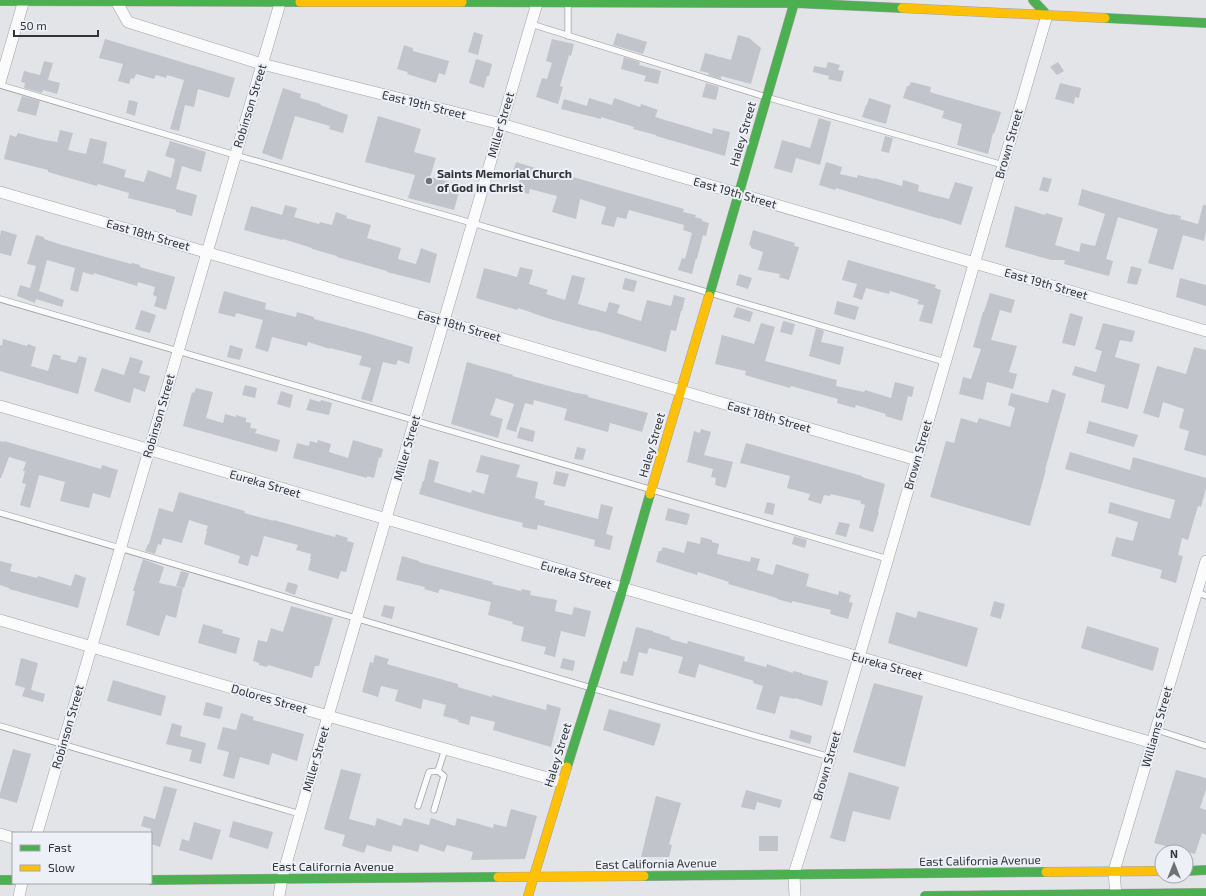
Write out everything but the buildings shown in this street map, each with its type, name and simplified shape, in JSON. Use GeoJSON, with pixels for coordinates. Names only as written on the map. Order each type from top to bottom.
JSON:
{"type":"FeatureCollection","features":[{"type":"Feature","properties":{"kind":"main road"},"geometry":{"type":"LineString","coordinates":[[0,0],[568,2],[793,1],[1206,23]]}},
{"type":"Feature","properties":{"kind":"main road"},"geometry":{"type":"LineString","coordinates":[[1033,0],[1047,15]]}},
{"type":"Feature","properties":{"kind":"main road","name":"Haley Street"},"geometry":{"type":"LineString","coordinates":[[528,896],[623,588],[793,1]]}},
{"type":"Feature","properties":{"kind":"main road"},"geometry":{"type":"LineString","coordinates":[[1194,871],[1206,870]]}},
{"type":"Feature","properties":{"kind":"main road","name":"East California Avenue"},"geometry":{"type":"LineString","coordinates":[[152,880],[1154,871]]}},
{"type":"Feature","properties":{"kind":"main road"},"geometry":{"type":"LineString","coordinates":[[0,880],[12,880]]}},
{"type":"Feature","properties":{"kind":"main road"},"geometry":{"type":"LineString","coordinates":[[925,896],[1206,893]]}},
{"type":"Feature","properties":{"kind":"street"},"geometry":{"type":"LineString","coordinates":[[0,83],[24,0]]}},
{"type":"Feature","properties":{"kind":"street","name":"East 19th Street"},"geometry":{"type":"LineString","coordinates":[[116,1],[128,22],[262,64],[501,124],[1206,331]]}},
{"type":"Feature","properties":{"kind":"street","name":"Robinson Street"},"geometry":{"type":"LineString","coordinates":[[37,832],[281,1]]}},
{"type":"Feature","properties":{"kind":"street","name":"Miller Street"},"geometry":{"type":"LineString","coordinates":[[279,896],[282,878],[328,716],[537,1]]}},
{"type":"Feature","properties":{"kind":"street","name":"Brown Street"},"geometry":{"type":"LineString","coordinates":[[795,896],[794,874],[830,757],[1047,15]]}},
{"type":"Feature","properties":{"kind":"street","name":"East 18th Street"},"geometry":{"type":"LineString","coordinates":[[0,192],[917,460]]}},
{"type":"Feature","properties":{"kind":"street","name":"Eureka Street"},"geometry":{"type":"LineString","coordinates":[[0,406],[1153,743]]}},
{"type":"Feature","properties":{"kind":"street","name":"Williams Street"},"geometry":{"type":"LineString","coordinates":[[1116,895],[1114,871],[1156,730],[1201,594],[1206,561]]}},
{"type":"Feature","properties":{"kind":"street","name":"Dolores Street"},"geometry":{"type":"LineString","coordinates":[[0,620],[328,716],[562,782]]}},
{"type":"Feature","properties":{"kind":"street"},"geometry":{"type":"LineString","coordinates":[[0,834],[12,838]]}},
{"type":"Feature","properties":{"kind":"street"},"geometry":{"type":"LineString","coordinates":[[19,896],[22,884]]}},
{"type":"Feature","properties":{"kind":"lane"},"geometry":{"type":"LineString","coordinates":[[568,2],[568,36]]}},
{"type":"Feature","properties":{"kind":"lane"},"geometry":{"type":"LineString","coordinates":[[530,24],[766,97],[1003,165]]}},
{"type":"Feature","properties":{"kind":"lane"},"geometry":{"type":"LineString","coordinates":[[0,83],[235,155],[946,362]]}},
{"type":"Feature","properties":{"kind":"lane"},"geometry":{"type":"LineString","coordinates":[[0,299],[888,559]]}},
{"type":"Feature","properties":{"kind":"lane"},"geometry":{"type":"LineString","coordinates":[[0,513],[591,688],[830,757]]}},
{"type":"Feature","properties":{"kind":"lane"},"geometry":{"type":"LineString","coordinates":[[0,726],[300,814]]}},
{"type":"Feature","properties":{"kind":"lane"},"geometry":{"type":"LineString","coordinates":[[1156,730],[1206,746]]}},
{"type":"Feature","properties":{"kind":"lane"},"geometry":{"type":"LineString","coordinates":[[438,771],[445,749]]}},
{"type":"Feature","properties":{"kind":"lane"},"geometry":{"type":"LineString","coordinates":[[418,806],[429,772],[438,771],[444,776],[434,810]]}},
{"type":"Feature","properties":{"kind":"traffic: fast"},"geometry":{"type":"LineString","coordinates":[[709,296],[795,0]]}},
{"type":"Feature","properties":{"kind":"traffic: fast"},"geometry":{"type":"LineString","coordinates":[[1033,0],[1047,15]]}},
{"type":"Feature","properties":{"kind":"traffic: fast"},"geometry":{"type":"LineString","coordinates":[[0,1],[300,2]]}},
{"type":"Feature","properties":{"kind":"traffic: fast"},"geometry":{"type":"LineString","coordinates":[[462,2],[794,3],[902,8]]}},
{"type":"Feature","properties":{"kind":"traffic: fast"},"geometry":{"type":"LineString","coordinates":[[1105,18],[1206,23]]}},
{"type":"Feature","properties":{"kind":"traffic: fast"},"geometry":{"type":"LineString","coordinates":[[567,767],[623,588],[650,494]]}},
{"type":"Feature","properties":{"kind":"traffic: fast"},"geometry":{"type":"LineString","coordinates":[[1194,871],[1206,870]]}},
{"type":"Feature","properties":{"kind":"traffic: fast"},"geometry":{"type":"LineString","coordinates":[[644,876],[1046,872]]}},
{"type":"Feature","properties":{"kind":"traffic: fast"},"geometry":{"type":"LineString","coordinates":[[152,880],[498,877]]}},
{"type":"Feature","properties":{"kind":"traffic: fast"},"geometry":{"type":"LineString","coordinates":[[0,880],[12,880]]}},
{"type":"Feature","properties":{"kind":"traffic: fast"},"geometry":{"type":"LineString","coordinates":[[925,896],[1206,893]]}},
{"type":"Feature","properties":{"kind":"traffic: slow"},"geometry":{"type":"LineString","coordinates":[[300,2],[462,2]]}},
{"type":"Feature","properties":{"kind":"traffic: slow"},"geometry":{"type":"LineString","coordinates":[[902,8],[1105,18]]}},
{"type":"Feature","properties":{"kind":"traffic: slow"},"geometry":{"type":"LineString","coordinates":[[650,494],[709,296]]}},
{"type":"Feature","properties":{"kind":"traffic: slow"},"geometry":{"type":"LineString","coordinates":[[528,896],[567,767]]}},
{"type":"Feature","properties":{"kind":"traffic: slow"},"geometry":{"type":"LineString","coordinates":[[1046,872],[1154,871]]}},
{"type":"Feature","properties":{"kind":"traffic: slow"},"geometry":{"type":"LineString","coordinates":[[498,877],[644,876]]}},
{"type":"Feature","properties":{"kind":"place","name":"Saints Memorial Church of God in Christ"},"geometry":{"type":"Point","coordinates":[429,181]}}]}
